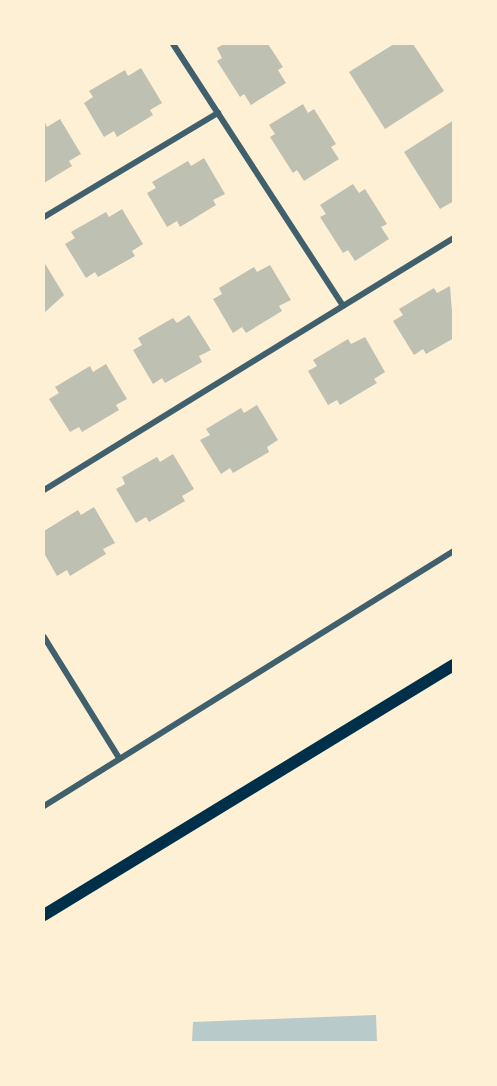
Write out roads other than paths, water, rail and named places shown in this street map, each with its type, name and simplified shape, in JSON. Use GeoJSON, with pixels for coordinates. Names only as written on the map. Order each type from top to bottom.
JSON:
{"type":"FeatureCollection","features":[{"type":"Feature","properties":{"kind":"main road"},"geometry":{"type":"LineString","coordinates":[[44,915],[453,665]]}},
{"type":"Feature","properties":{"kind":"street"},"geometry":{"type":"LineString","coordinates":[[173,44],[343,306]]}},
{"type":"Feature","properties":{"kind":"street"},"geometry":{"type":"LineString","coordinates":[[44,217],[218,113]]}},
{"type":"Feature","properties":{"kind":"street"},"geometry":{"type":"LineString","coordinates":[[44,490],[453,238]]}},
{"type":"Feature","properties":{"kind":"street"},"geometry":{"type":"LineString","coordinates":[[44,807],[453,551]]}},
{"type":"Feature","properties":{"kind":"street"},"geometry":{"type":"LineString","coordinates":[[44,637],[119,758]]}}]}
